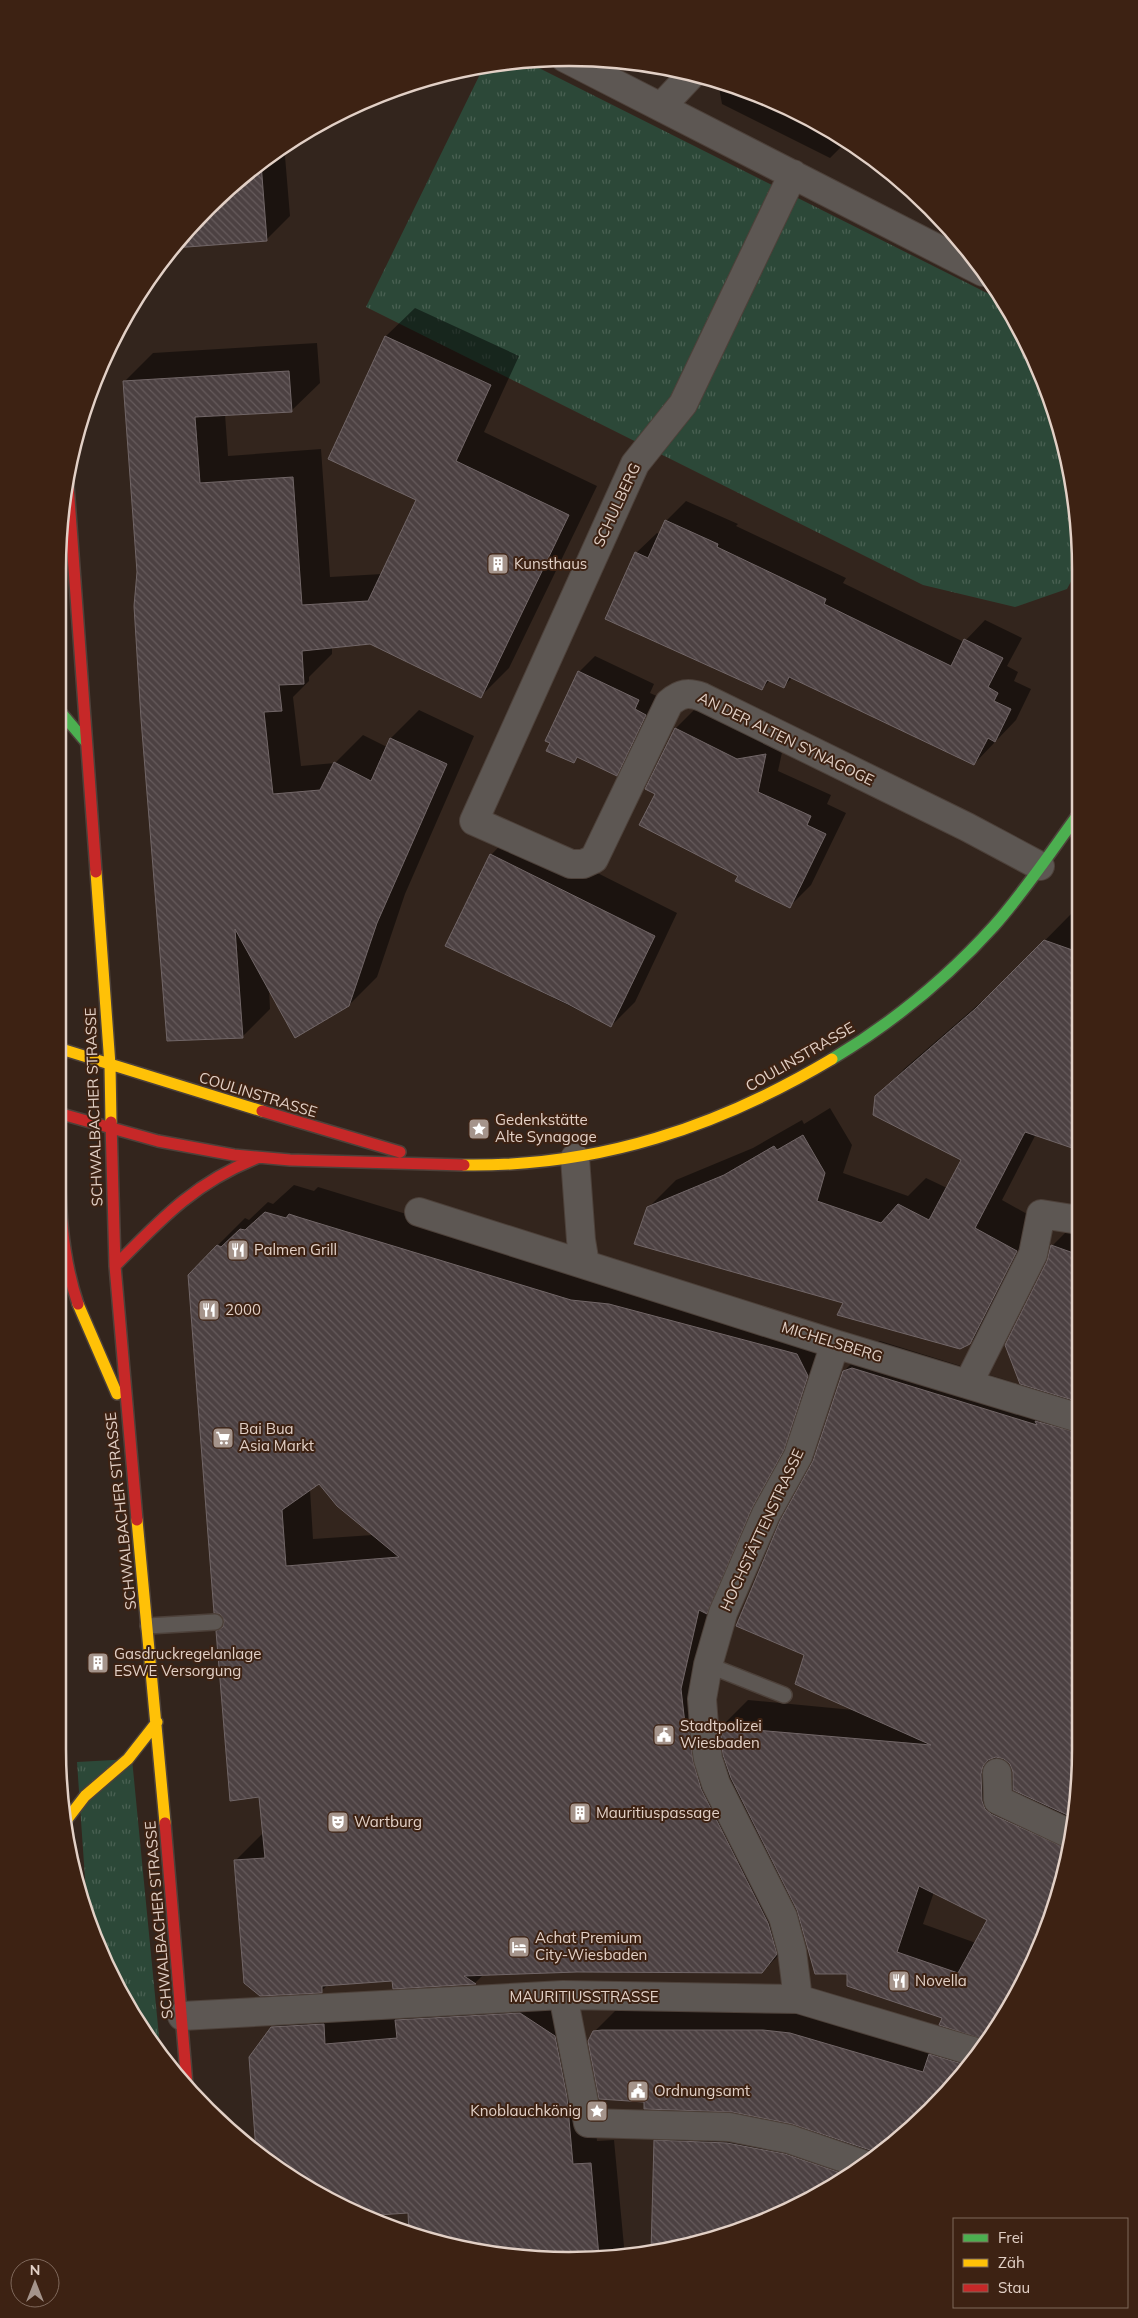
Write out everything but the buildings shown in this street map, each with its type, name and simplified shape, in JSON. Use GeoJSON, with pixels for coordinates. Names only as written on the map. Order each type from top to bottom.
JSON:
{"type":"FeatureCollection","features":[{"type":"Feature","properties":{"kind":"street"},"geometry":{"type":"LineString","coordinates":[[581,66],[969,265]]}},
{"type":"Feature","properties":{"kind":"street"},"geometry":{"type":"LineString","coordinates":[[661,107],[686,80]]}},
{"type":"Feature","properties":{"kind":"street","name":"SCHULBERG"},"geometry":{"type":"LineString","coordinates":[[474,821],[635,464],[683,404],[793,174]]}},
{"type":"Feature","properties":{"kind":"street","name":"SCHWALBACHER STRASSE"},"geometry":{"type":"LineString","coordinates":[[70,514],[110,1064],[110,1130],[115,1266],[127,1421],[157,1722],[186,2074]]}},
{"type":"Feature","properties":{"kind":"street","name":"AN DER ALTEN SYNAGOGE"},"geometry":{"type":"LineString","coordinates":[[474,821],[571,864],[583,864],[594,859],[669,703],[678,695],[689,693],[702,697],[958,822],[1040,866]]}},
{"type":"Feature","properties":{"kind":"street"},"geometry":{"type":"LineString","coordinates":[[66,718],[86,742]]}},
{"type":"Feature","properties":{"kind":"street","name":"COULINSTRASSE"},"geometry":{"type":"LineString","coordinates":[[66,1116],[110,1130],[172,1145],[258,1158],[452,1166],[504,1165],[575,1158],[646,1142],[698,1125],[740,1108],[836,1057],[888,1022],[936,982],[981,939],[1006,911],[1072,823]]}},
{"type":"Feature","properties":{"kind":"street","name":"COULINSTRASSE"},"geometry":{"type":"LineString","coordinates":[[66,1050],[326,1131],[452,1166]]}},
{"type":"Feature","properties":{"kind":"street"},"geometry":{"type":"LineString","coordinates":[[115,1266],[163,1216],[192,1191],[216,1175],[258,1158]]}},
{"type":"Feature","properties":{"kind":"street"},"geometry":{"type":"LineString","coordinates":[[575,1158],[581,1240],[585,1264]]}},
{"type":"Feature","properties":{"kind":"street","name":"MICHELSBERG"},"geometry":{"type":"LineString","coordinates":[[419,1212],[835,1344],[1072,1416]]}},
{"type":"Feature","properties":{"kind":"street"},"geometry":{"type":"LineString","coordinates":[[968,1384],[1033,1254],[1041,1214],[1072,1219]]}},
{"type":"Feature","properties":{"kind":"street"},"geometry":{"type":"LineString","coordinates":[[66,1249],[68,1266],[77,1301],[127,1421]]}},
{"type":"Feature","properties":{"kind":"street","name":"HOCHSTÄTTENSTRASSE"},"geometry":{"type":"LineString","coordinates":[[798,1999],[792,1951],[783,1917],[716,1784],[708,1759],[704,1738],[702,1699],[708,1665],[723,1613],[766,1514],[798,1456],[835,1344]]}},
{"type":"Feature","properties":{"kind":"street"},"geometry":{"type":"LineString","coordinates":[[71,1814],[85,1796],[128,1759],[157,1722]]}},
{"type":"Feature","properties":{"kind":"street"},"geometry":{"type":"LineString","coordinates":[[997,1773],[998,1800],[1064,1831]]}},
{"type":"Feature","properties":{"kind":"street"},"geometry":{"type":"LineString","coordinates":[[563,1995],[588,2123],[729,2126],[789,2139],[855,2162]]}},
{"type":"Feature","properties":{"kind":"street","name":"MAURITIUSSTRASSE"},"geometry":{"type":"LineString","coordinates":[[182,2016],[563,1995],[798,1999],[971,2051]]}},
{"type":"Feature","properties":{"kind":"lane"},"geometry":{"type":"LineString","coordinates":[[148,1626],[215,1622]]}},
{"type":"Feature","properties":{"kind":"lane"},"geometry":{"type":"LineString","coordinates":[[708,1665],[784,1695]]}},
{"type":"Feature","properties":{"kind":"green space"},"geometry":{"type":"Polygon","coordinates":[[[537,67],[990,294],[1020,347],[1045,407],[1055,439],[1062,471],[1071,536],[1072,580],[1067,589],[1015,607],[923,585],[366,307],[480,75],[537,67]]]}},
{"type":"Feature","properties":{"kind":"green space"},"geometry":{"type":"Polygon","coordinates":[[[132,1759],[159,2040],[118,1971],[93,1911],[86,1887],[77,1762],[132,1759]]]}},
{"type":"Feature","properties":{"kind":"traffic: fast"},"geometry":{"type":"LineString","coordinates":[[66,718],[86,742]]}},
{"type":"Feature","properties":{"kind":"traffic: fast"},"geometry":{"type":"LineString","coordinates":[[832,1059],[897,1015],[958,963],[994,926],[1016,899],[1072,823]]}},
{"type":"Feature","properties":{"kind":"traffic: slow"},"geometry":{"type":"LineString","coordinates":[[96,872],[110,1065],[111,1122]]}},
{"type":"Feature","properties":{"kind":"traffic: slow"},"geometry":{"type":"LineString","coordinates":[[66,1050],[262,1111]]}},
{"type":"Feature","properties":{"kind":"traffic: slow"},"geometry":{"type":"LineString","coordinates":[[464,1165],[514,1164],[562,1159],[610,1150],[656,1138],[701,1123],[745,1105],[832,1059]]}},
{"type":"Feature","properties":{"kind":"traffic: slow"},"geometry":{"type":"LineString","coordinates":[[78,1304],[117,1394]]}},
{"type":"Feature","properties":{"kind":"traffic: slow"},"geometry":{"type":"LineString","coordinates":[[137,1520],[165,1823]]}},
{"type":"Feature","properties":{"kind":"traffic: slow"},"geometry":{"type":"LineString","coordinates":[[71,1814],[85,1796],[128,1759],[157,1722]]}},
{"type":"Feature","properties":{"kind":"traffic: jam"},"geometry":{"type":"LineString","coordinates":[[70,512],[96,872]]}},
{"type":"Feature","properties":{"kind":"traffic: jam"},"geometry":{"type":"LineString","coordinates":[[262,1111],[400,1152]]}},
{"type":"Feature","properties":{"kind":"traffic: jam"},"geometry":{"type":"LineString","coordinates":[[66,1115],[158,1141],[234,1155],[290,1160],[464,1165]]}},
{"type":"Feature","properties":{"kind":"traffic: jam"},"geometry":{"type":"LineString","coordinates":[[111,1122],[115,1266],[137,1520]]}},
{"type":"Feature","properties":{"kind":"traffic: jam"},"geometry":{"type":"LineString","coordinates":[[115,1266],[164,1218],[197,1191],[215,1179],[257,1158]]}},
{"type":"Feature","properties":{"kind":"traffic: jam"},"geometry":{"type":"LineString","coordinates":[[66,1257],[78,1304]]}},
{"type":"Feature","properties":{"kind":"traffic: jam"},"geometry":{"type":"LineString","coordinates":[[165,1823],[186,2074]]}},
{"type":"Feature","properties":{"kind":"place","name":"Kunsthaus"},"geometry":{"type":"Point","coordinates":[498,564]}},
{"type":"Feature","properties":{"kind":"place","name":"Gedenkstätte Alte Synagoge"},"geometry":{"type":"Point","coordinates":[479,1129]}},
{"type":"Feature","properties":{"kind":"place","name":"Palmen Grill"},"geometry":{"type":"Point","coordinates":[238,1250]}},
{"type":"Feature","properties":{"kind":"place","name":"2000"},"geometry":{"type":"Point","coordinates":[209,1310]}},
{"type":"Feature","properties":{"kind":"place","name":"Bai Bua Asia Markt"},"geometry":{"type":"Point","coordinates":[223,1438]}},
{"type":"Feature","properties":{"kind":"place","name":"Gasdruckregelanlage ESWE Versorgung"},"geometry":{"type":"Point","coordinates":[98,1663]}},
{"type":"Feature","properties":{"kind":"place","name":"Stadtpolizei Wiesbaden"},"geometry":{"type":"Point","coordinates":[664,1735]}},
{"type":"Feature","properties":{"kind":"place","name":"Mauritiuspassage"},"geometry":{"type":"Point","coordinates":[580,1813]}},
{"type":"Feature","properties":{"kind":"place","name":"Wartburg"},"geometry":{"type":"Point","coordinates":[338,1822]}},
{"type":"Feature","properties":{"kind":"place","name":"Achat Premium City-Wiesbaden"},"geometry":{"type":"Point","coordinates":[519,1947]}},
{"type":"Feature","properties":{"kind":"place","name":"Novella"},"geometry":{"type":"Point","coordinates":[899,1981]}},
{"type":"Feature","properties":{"kind":"place","name":"Ordnungsamt"},"geometry":{"type":"Point","coordinates":[638,2091]}},
{"type":"Feature","properties":{"kind":"place","name":"Knoblauchkönig"},"geometry":{"type":"Point","coordinates":[597,2111]}}]}
